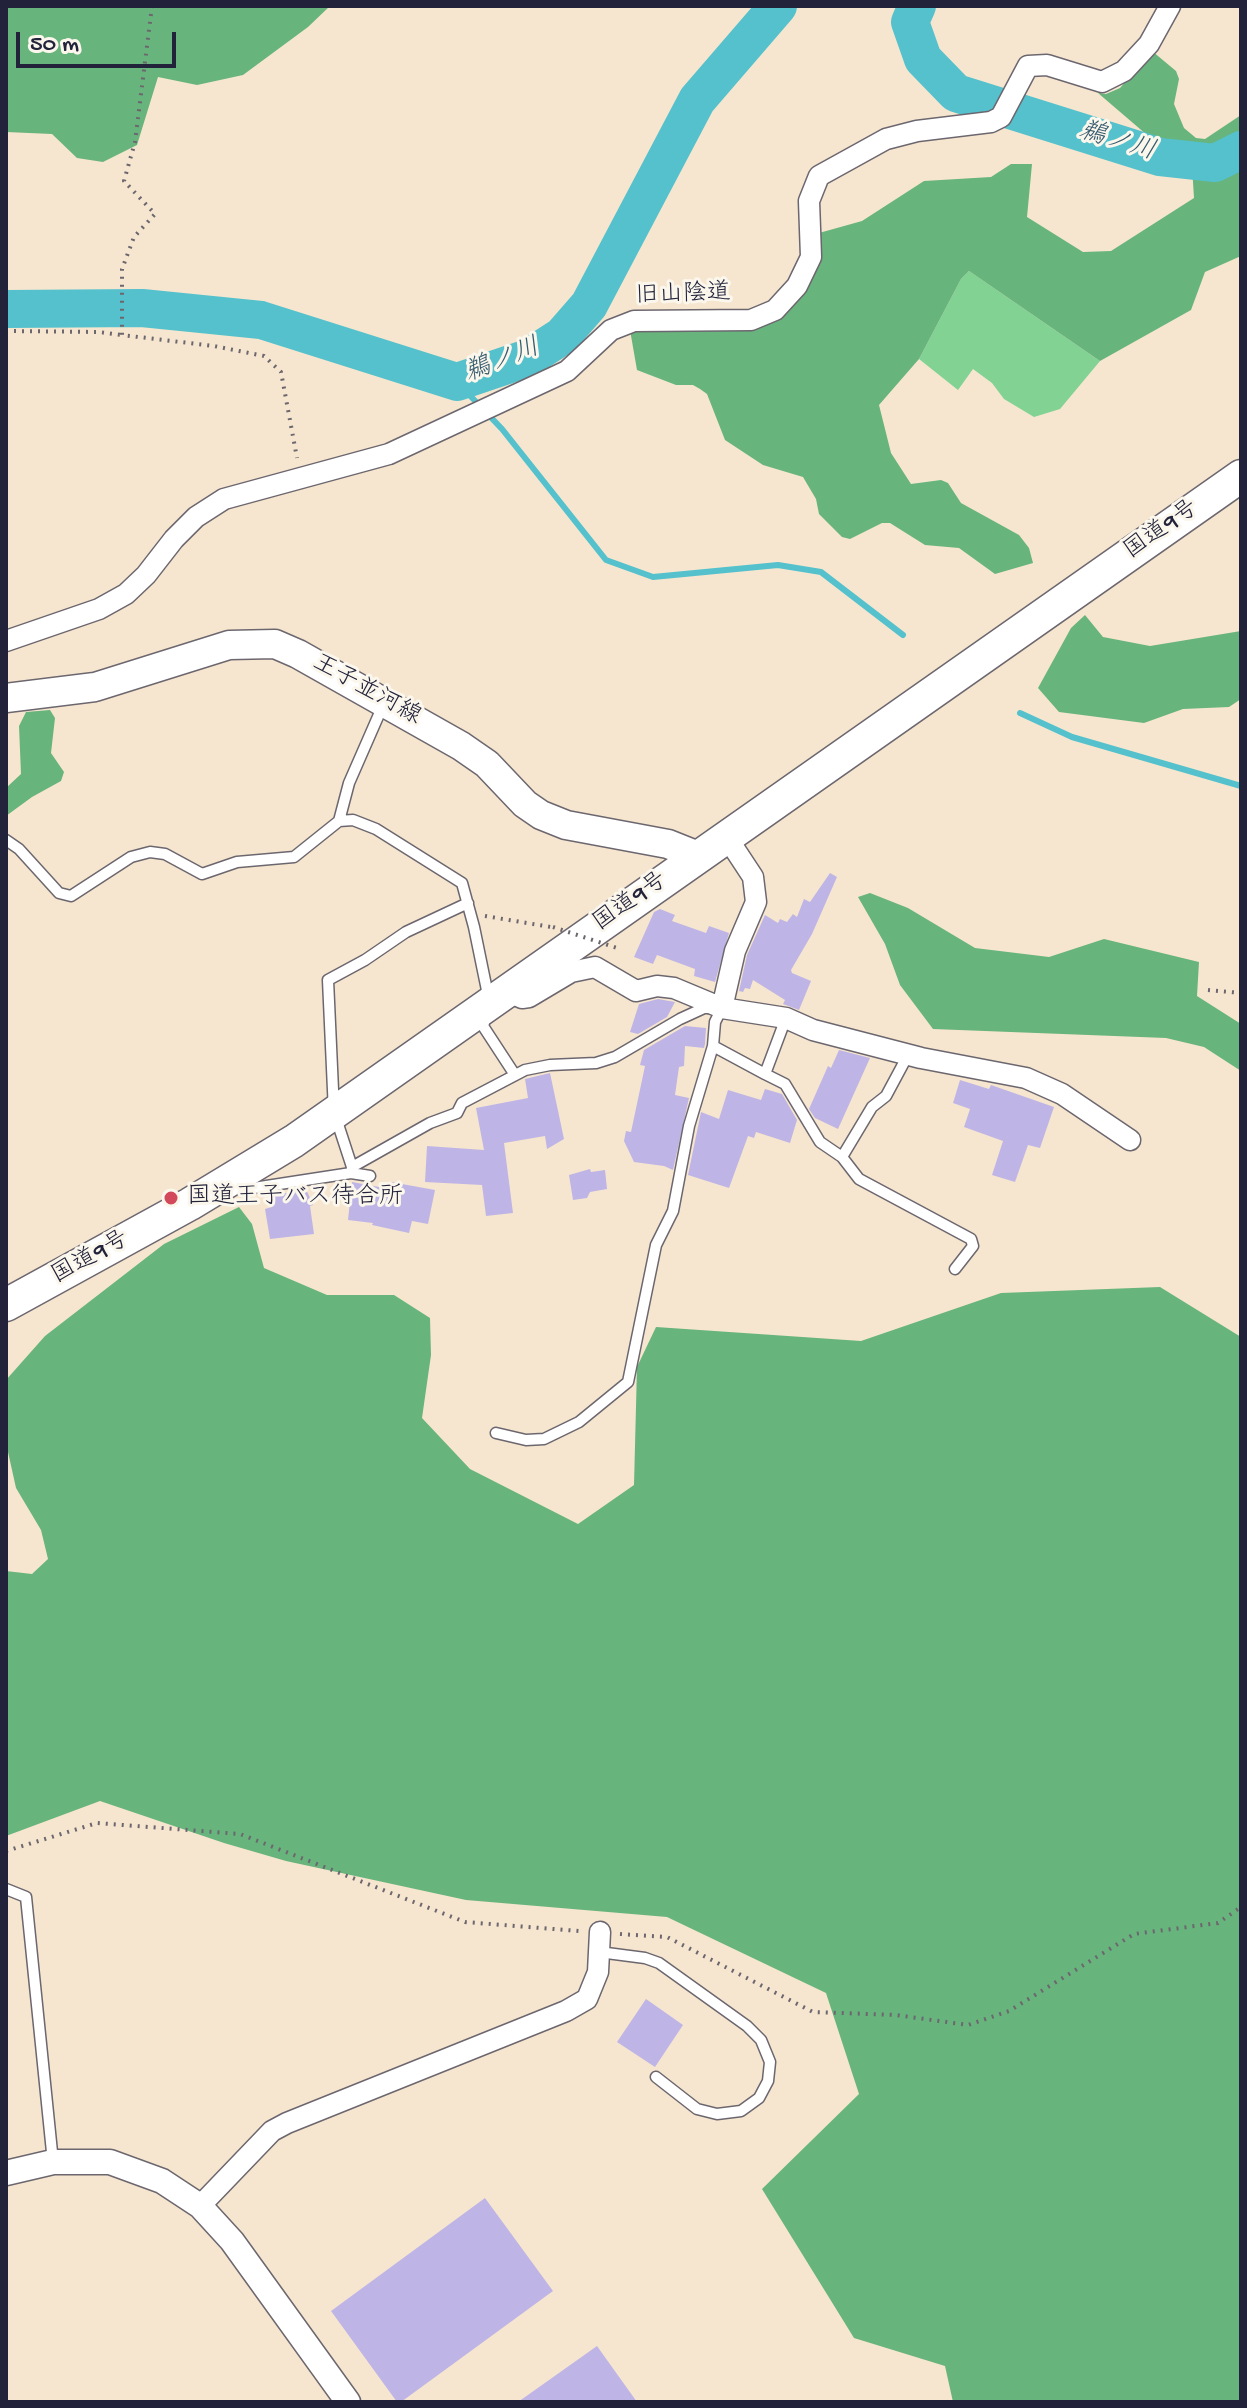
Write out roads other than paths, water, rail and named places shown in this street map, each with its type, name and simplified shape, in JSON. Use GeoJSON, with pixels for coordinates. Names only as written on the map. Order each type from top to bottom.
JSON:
{"type":"FeatureCollection","features":[{"type":"Feature","properties":{"kind":"highway","name":"国道9号"},"geometry":{"type":"LineString","coordinates":[[6,1305],[222,1185],[294,1141],[1241,476]]}},
{"type":"Feature","properties":{"kind":"main road","name":"王子並河線"},"geometry":{"type":"LineString","coordinates":[[6,698],[95,687],[229,645],[275,644],[385,701],[475,755],[525,804],[556,822],[668,844],[698,856]]}},
{"type":"Feature","properties":{"kind":"street","name":"旧山陰道"},"geometry":{"type":"LineString","coordinates":[[6,641],[99,609],[126,594],[196,517],[224,499],[389,454],[567,371],[611,330],[634,321],[751,320],[775,310],[797,286],[811,257],[809,201],[819,176],[886,139],[917,131],[991,122],[1001,117],[1028,66],[1047,65],[1102,82],[1124,71],[1149,44],[1170,6]]}},
{"type":"Feature","properties":{"kind":"street"},"geometry":{"type":"LineString","coordinates":[[722,1008],[735,951],[756,902],[753,877],[726,836]]}},
{"type":"Feature","properties":{"kind":"street"},"geometry":{"type":"LineString","coordinates":[[497,996],[529,997],[571,972],[595,967],[636,991],[657,986],[674,988],[722,1008],[786,1018],[813,1030],[908,1055],[1026,1078],[1062,1094],[1130,1140]]}},
{"type":"Feature","properties":{"kind":"street"},"geometry":{"type":"LineString","coordinates":[[200,2206],[272,2131],[566,2011],[587,1999],[598,1972],[599,1942]]}},
{"type":"Feature","properties":{"kind":"street"},"geometry":{"type":"LineString","coordinates":[[6,2173],[53,2162],[110,2162],[162,2181],[200,2206],[232,2241],[348,2402]]}},
{"type":"Feature","properties":{"kind":"lane"},"geometry":{"type":"LineString","coordinates":[[339,821],[349,783],[385,701]]}},
{"type":"Feature","properties":{"kind":"lane"},"geometry":{"type":"LineString","coordinates":[[6,840],[19,849],[59,893],[71,896],[131,857],[150,852],[165,854],[202,874],[237,862],[294,857],[339,821],[353,820],[376,829],[462,883],[497,996],[483,1026],[515,1075]]}},
{"type":"Feature","properties":{"kind":"lane"},"geometry":{"type":"LineString","coordinates":[[351,1170],[334,1112],[328,980],[406,932],[468,903]]}},
{"type":"Feature","properties":{"kind":"lane"},"geometry":{"type":"LineString","coordinates":[[222,1185],[247,1189],[351,1170],[430,1123],[457,1113],[462,1103],[515,1075],[537,1066],[596,1063],[615,1057],[704,1008],[722,1008],[715,1022],[713,1046],[689,1126],[673,1211],[656,1245],[628,1382],[579,1422],[544,1439],[526,1440],[496,1433]]}},
{"type":"Feature","properties":{"kind":"lane"},"geometry":{"type":"LineString","coordinates":[[765,1074],[786,1018]]}},
{"type":"Feature","properties":{"kind":"lane"},"geometry":{"type":"LineString","coordinates":[[713,1046],[785,1084],[820,1142],[842,1157],[859,1179],[971,1239],[973,1246],[955,1269]]}},
{"type":"Feature","properties":{"kind":"lane"},"geometry":{"type":"LineString","coordinates":[[842,1157],[872,1107],[886,1096],[908,1055]]}},
{"type":"Feature","properties":{"kind":"lane"},"geometry":{"type":"LineString","coordinates":[[351,1170],[370,1176]]}},
{"type":"Feature","properties":{"kind":"lane"},"geometry":{"type":"LineString","coordinates":[[6,1889],[26,1897],[53,2162]]}},
{"type":"Feature","properties":{"kind":"lane"},"geometry":{"type":"LineString","coordinates":[[599,1942],[659,1963],[747,2026],[761,2040],[770,2062],[768,2081],[759,2098],[741,2111],[717,2114],[697,2109],[656,2077]]}},
{"type":"Feature","properties":{"kind":"waterway","name":"鵜ノ川"},"geometry":{"type":"LineString","coordinates":[[6,309],[142,308],[261,320],[457,382],[528,358],[562,336],[589,305],[697,100],[778,6]]}},
{"type":"Feature","properties":{"kind":"waterway","name":"鵜ノ川"},"geometry":{"type":"LineString","coordinates":[[917,6],[910,22],[923,59],[956,93],[1160,157],[1215,163],[1241,150]]}},
{"type":"Feature","properties":{"kind":"waterway"},"geometry":{"type":"LineString","coordinates":[[457,382],[502,429],[606,560],[653,577],[778,565],[821,572],[903,635]]}},
{"type":"Feature","properties":{"kind":"waterway"},"geometry":{"type":"LineString","coordinates":[[1020,713],[1072,737],[1241,786]]}},
{"type":"Feature","properties":{"kind":"place","name":"国道王子バス待合所"},"geometry":{"type":"Point","coordinates":[171,1198]}}]}
